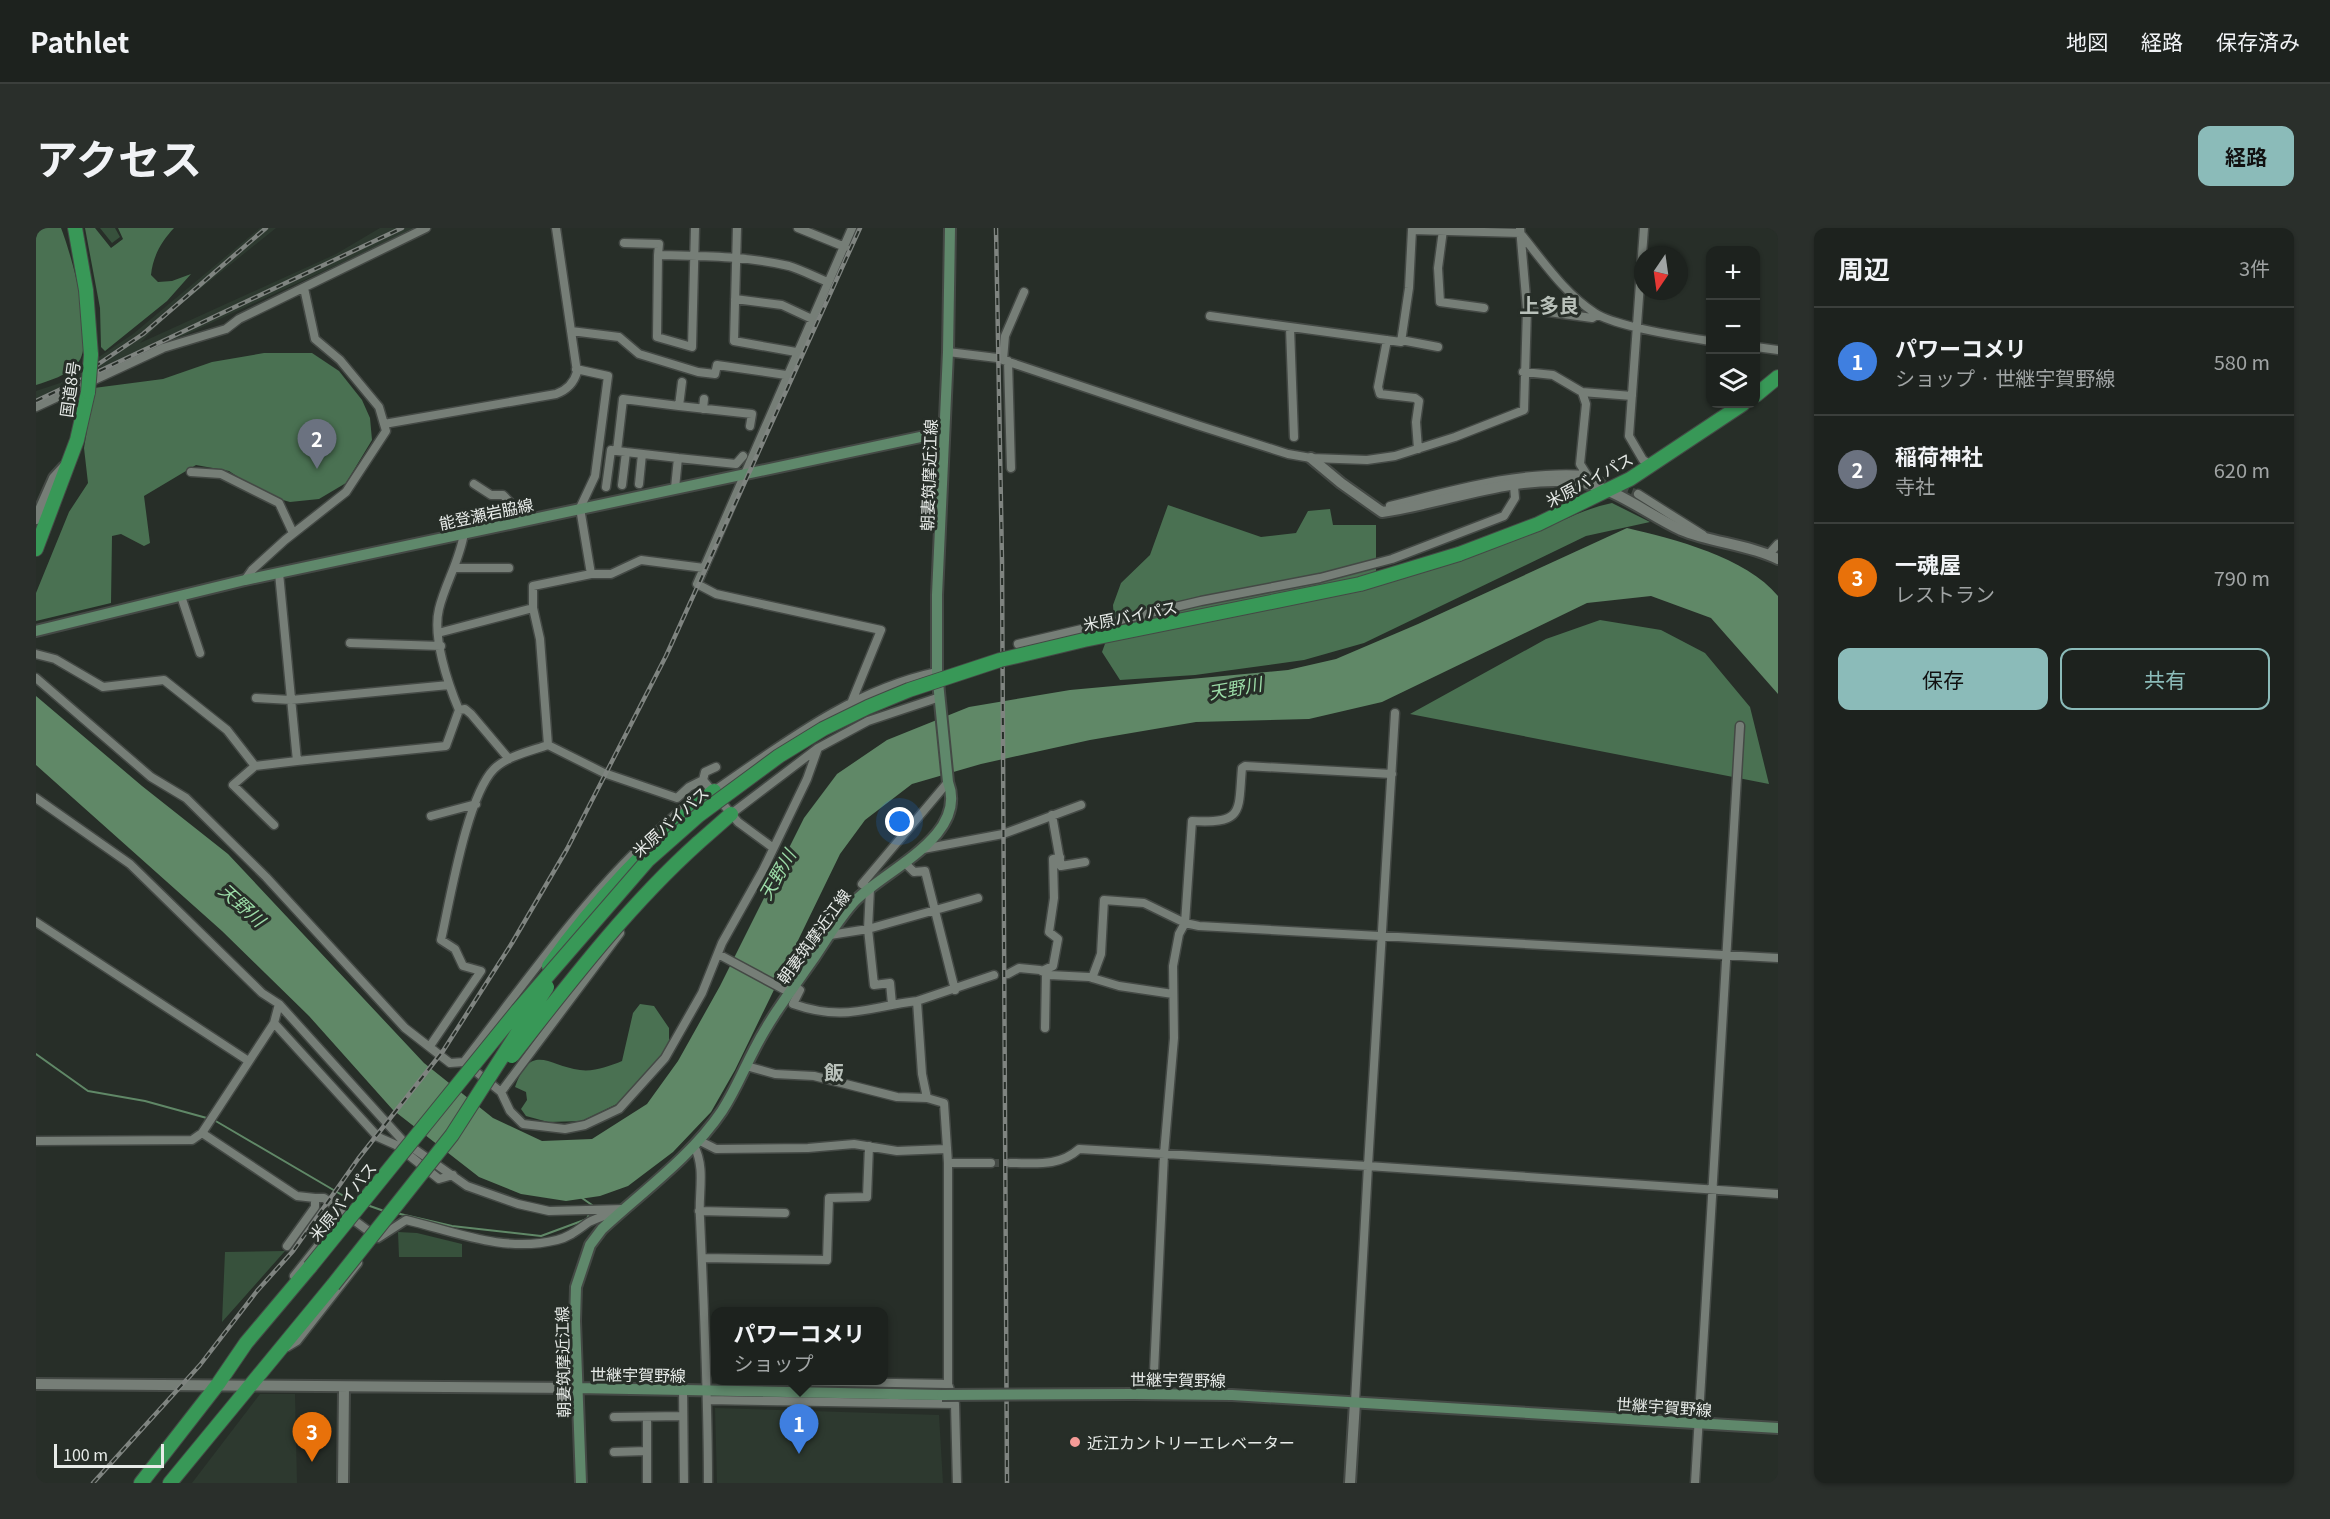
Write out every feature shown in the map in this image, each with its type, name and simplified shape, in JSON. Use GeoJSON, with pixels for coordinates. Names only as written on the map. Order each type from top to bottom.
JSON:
{"type":"FeatureCollection","features":[{"type":"Feature","properties":{"kind":"highway","name":"国道8号"},"geometry":{"type":"LineString","coordinates":[[36,549],[70,460],[88,392],[91,355],[86,290],[75,228]]}},
{"type":"Feature","properties":{"kind":"highway"},"geometry":{"type":"LineString","coordinates":[[1760,390],[1778,377]]}},
{"type":"Feature","properties":{"kind":"highway","name":"米原バイパス"},"geometry":{"type":"LineString","coordinates":[[141,1483],[218,1384],[246,1343],[518,1010],[648,860],[699,815],[779,756],[823,729],[868,707],[909,690],[1000,660],[1084,640],[1360,584],[1459,554],[1538,524],[1605,490],[1651,465],[1737,408]]}},
{"type":"Feature","properties":{"kind":"highway"},"geometry":{"type":"LineString","coordinates":[[518,1010],[598,902],[640,858],[713,789]]}},
{"type":"Feature","properties":{"kind":"highway"},"geometry":{"type":"LineString","coordinates":[[479,1098],[619,924],[667,872],[698,843],[733,816]]}},
{"type":"Feature","properties":{"kind":"highway","name":"米原バイパス"},"geometry":{"type":"LineString","coordinates":[[170,1483],[254,1385],[452,1135],[479,1098],[491,1074],[575,945]]}},
{"type":"Feature","properties":{"kind":"main road","name":"朝妻筑摩近江線"},"geometry":{"type":"LineString","coordinates":[[581,1483],[575,1321],[580,1269],[596,1237],[697,1144],[734,1092],[746,1066],[795,986],[854,902],[923,849],[937,836],[944,821],[952,792],[948,779],[937,672],[937,595],[948,352],[950,228]]}},
{"type":"Feature","properties":{"kind":"main road","name":"能登瀬岩脇線"},"geometry":{"type":"LineString","coordinates":[[36,631],[245,580],[944,432]]}},
{"type":"Feature","properties":{"kind":"main road","name":"世継宇賀野線"},"geometry":{"type":"LineString","coordinates":[[577,1388],[710,1387],[942,1395],[1232,1395],[1778,1428]]}},
{"type":"Feature","properties":{"kind":"street"},"geometry":{"type":"LineString","coordinates":[[36,407],[163,348],[226,329],[239,319],[426,228]]}},
{"type":"Feature","properties":{"kind":"street"},"geometry":{"type":"LineString","coordinates":[[384,424],[556,394],[564,392],[574,381],[576,369],[556,228]]}},
{"type":"Feature","properties":{"kind":"street"},"geometry":{"type":"LineString","coordinates":[[624,243],[659,244],[657,337],[692,348],[695,228]]}},
{"type":"Feature","properties":{"kind":"street"},"geometry":{"type":"LineString","coordinates":[[737,228],[734,341],[796,352]]}},
{"type":"Feature","properties":{"kind":"street"},"geometry":{"type":"LineString","coordinates":[[798,228],[845,247]]}},
{"type":"Feature","properties":{"kind":"street"},"geometry":{"type":"LineString","coordinates":[[852,228],[796,352],[697,584],[716,594],[881,630],[852,701]]}},
{"type":"Feature","properties":{"kind":"street"},"geometry":{"type":"LineString","coordinates":[[1644,228],[1629,436],[1643,460],[1651,465]]}},
{"type":"Feature","properties":{"kind":"street"},"geometry":{"type":"LineString","coordinates":[[1401,340],[1409,288],[1412,230],[1520,230]]}},
{"type":"Feature","properties":{"kind":"street"},"geometry":{"type":"LineString","coordinates":[[1443,230],[1438,268],[1440,302],[1484,308]]}},
{"type":"Feature","properties":{"kind":"street"},"geometry":{"type":"LineString","coordinates":[[948,352],[1005,361],[1288,454],[1311,458],[1367,460],[1418,449],[1524,411],[1523,372],[1527,309],[1520,230]]}},
{"type":"Feature","properties":{"kind":"street"},"geometry":{"type":"LineString","coordinates":[[1520,230],[1571,295],[1597,315],[1637,327],[1706,340]]}},
{"type":"Feature","properties":{"kind":"street"},"geometry":{"type":"LineString","coordinates":[[658,255],[736,259],[789,266],[828,282]]}},
{"type":"Feature","properties":{"kind":"street"},"geometry":{"type":"LineString","coordinates":[[245,580],[252,570],[293,533],[354,484],[371,451],[384,436],[380,407],[340,360],[315,339],[304,288]]}},
{"type":"Feature","properties":{"kind":"street"},"geometry":{"type":"LineString","coordinates":[[1011,468],[1005,336],[1024,292]]}},
{"type":"Feature","properties":{"kind":"street"},"geometry":{"type":"LineString","coordinates":[[735,299],[782,305],[812,319]]}},
{"type":"Feature","properties":{"kind":"street"},"geometry":{"type":"LineString","coordinates":[[1527,309],[1592,318],[1597,315]]}},
{"type":"Feature","properties":{"kind":"street"},"geometry":{"type":"LineString","coordinates":[[1210,316],[1401,342],[1401,340],[1438,347]]}},
{"type":"Feature","properties":{"kind":"street"},"geometry":{"type":"LineString","coordinates":[[1290,328],[1294,436]]}},
{"type":"Feature","properties":{"kind":"street"},"geometry":{"type":"LineString","coordinates":[[571,331],[619,337],[635,352],[698,372],[715,374],[717,365],[786,375]]}},
{"type":"Feature","properties":{"kind":"street"},"geometry":{"type":"LineString","coordinates":[[1387,340],[1378,387],[1380,394],[1419,401],[1416,422],[1418,449]]}},
{"type":"Feature","properties":{"kind":"street"},"geometry":{"type":"LineString","coordinates":[[1760,348],[1778,350]]}},
{"type":"Feature","properties":{"kind":"street"},"geometry":{"type":"LineString","coordinates":[[576,369],[608,375],[595,476],[580,508],[591,574]]}},
{"type":"Feature","properties":{"kind":"street"},"geometry":{"type":"LineString","coordinates":[[1523,372],[1553,375],[1582,392],[1632,396]]}},
{"type":"Feature","properties":{"kind":"street"},"geometry":{"type":"LineString","coordinates":[[679,406],[682,382]]}},
{"type":"Feature","properties":{"kind":"street"},"geometry":{"type":"LineString","coordinates":[[1382,512],[1388,507],[1409,501],[1517,478],[1587,475],[1580,464],[1586,404],[1582,392]]}},
{"type":"Feature","properties":{"kind":"street"},"geometry":{"type":"LineString","coordinates":[[622,485],[623,399],[752,414],[750,426]]}},
{"type":"Feature","properties":{"kind":"street"},"geometry":{"type":"LineString","coordinates":[[703,408],[704,399]]}},
{"type":"Feature","properties":{"kind":"street"},"geometry":{"type":"LineString","coordinates":[[606,487],[611,450],[736,464],[743,456]]}},
{"type":"Feature","properties":{"kind":"street"},"geometry":{"type":"LineString","coordinates":[[639,484],[642,454]]}},
{"type":"Feature","properties":{"kind":"street"},"geometry":{"type":"LineString","coordinates":[[675,488],[678,458]]}},
{"type":"Feature","properties":{"kind":"street"},"geometry":{"type":"LineString","coordinates":[[1311,458],[1382,512],[1419,507],[1464,494],[1514,486],[1578,482],[1605,490],[1683,530],[1774,556],[1778,544]]}},
{"type":"Feature","properties":{"kind":"street"},"geometry":{"type":"LineString","coordinates":[[36,519],[54,478],[70,460]]}},
{"type":"Feature","properties":{"kind":"street"},"geometry":{"type":"LineString","coordinates":[[191,472],[221,474],[279,503],[293,533]]}},
{"type":"Feature","properties":{"kind":"street"},"geometry":{"type":"LineString","coordinates":[[474,484],[491,495],[503,495],[527,520]]}},
{"type":"Feature","properties":{"kind":"street"},"geometry":{"type":"LineString","coordinates":[[1018,644],[1201,602],[1320,579],[1392,559],[1504,516],[1515,498],[1514,486]]}},
{"type":"Feature","properties":{"kind":"street"},"geometry":{"type":"LineString","coordinates":[[1638,494],[1706,537]]}},
{"type":"Feature","properties":{"kind":"street"},"geometry":{"type":"LineString","coordinates":[[274,825],[233,785],[255,766],[297,760],[447,747],[459,710],[448,685],[438,633],[438,611],[464,533]]}},
{"type":"Feature","properties":{"kind":"street"},"geometry":{"type":"LineString","coordinates":[[548,745],[540,639],[533,608],[533,586],[591,574],[610,574],[641,560],[670,566],[704,568]]}},
{"type":"Feature","properties":{"kind":"street"},"geometry":{"type":"LineString","coordinates":[[454,568],[509,568]]}},
{"type":"Feature","properties":{"kind":"street"},"geometry":{"type":"LineString","coordinates":[[279,573],[297,760]]}},
{"type":"Feature","properties":{"kind":"street"},"geometry":{"type":"LineString","coordinates":[[181,596],[200,653]]}},
{"type":"Feature","properties":{"kind":"street"},"geometry":{"type":"LineString","coordinates":[[438,633],[533,608]]}},
{"type":"Feature","properties":{"kind":"street"},"geometry":{"type":"LineString","coordinates":[[350,643],[441,646]]}},
{"type":"Feature","properties":{"kind":"street"},"geometry":{"type":"LineString","coordinates":[[36,654],[55,659],[103,687],[164,680],[227,730],[255,766]]}},
{"type":"Feature","properties":{"kind":"street"},"geometry":{"type":"LineString","coordinates":[[464,1062],[596,895],[647,838],[713,789],[852,701],[937,672]]}},
{"type":"Feature","properties":{"kind":"street"},"geometry":{"type":"LineString","coordinates":[[36,678],[151,777],[186,798],[266,877],[405,1028],[450,1063],[464,1062],[501,1092],[517,1120],[535,1127],[565,1129],[585,1125],[619,1109],[665,1058],[721,955],[807,779],[818,748]]}},
{"type":"Feature","properties":{"kind":"street"},"geometry":{"type":"LineString","coordinates":[[256,699],[291,700],[448,685]]}},
{"type":"Feature","properties":{"kind":"street"},"geometry":{"type":"LineString","coordinates":[[501,1092],[623,928],[671,875],[733,816],[818,748],[868,721],[940,703]]}},
{"type":"Feature","properties":{"kind":"street"},"geometry":{"type":"LineString","coordinates":[[459,710],[465,710],[471,714],[509,759]]}},
{"type":"Feature","properties":{"kind":"street"},"geometry":{"type":"LineString","coordinates":[[1350,1483],[1395,713]]}},
{"type":"Feature","properties":{"kind":"street"},"geometry":{"type":"LineString","coordinates":[[1695,1483],[1740,726]]}},
{"type":"Feature","properties":{"kind":"street"},"geometry":{"type":"LineString","coordinates":[[430,1047],[481,971],[463,966],[455,949],[441,940],[468,824],[493,769],[509,759],[548,745],[604,773],[677,798],[689,787],[703,780],[705,772],[716,767]]}},
{"type":"Feature","properties":{"kind":"street"},"geometry":{"type":"LineString","coordinates":[[1153,1394],[1164,1154],[1174,1038],[1175,955],[1179,934],[1185,923],[1192,821],[1208,822],[1233,816],[1239,809],[1243,787],[1242,768],[1245,766],[1392,774]]}},
{"type":"Feature","properties":{"kind":"street"},"geometry":{"type":"LineString","coordinates":[[892,1004],[890,983],[874,985],[868,930],[870,888],[862,884],[948,779]]}},
{"type":"Feature","properties":{"kind":"street"},"geometry":{"type":"LineString","coordinates":[[703,780],[713,789],[733,816],[772,847]]}},
{"type":"Feature","properties":{"kind":"street"},"geometry":{"type":"LineString","coordinates":[[36,798],[130,864],[262,993],[279,1004],[403,1141],[467,1186],[518,1204],[549,1211],[624,1209]]}},
{"type":"Feature","properties":{"kind":"street"},"geometry":{"type":"LineString","coordinates":[[431,816],[476,804]]}},
{"type":"Feature","properties":{"kind":"street"},"geometry":{"type":"LineString","coordinates":[[923,849],[1003,834],[1081,806]]}},
{"type":"Feature","properties":{"kind":"street"},"geometry":{"type":"LineString","coordinates":[[1052,815],[1061,866],[1085,862]]}},
{"type":"Feature","properties":{"kind":"street"},"geometry":{"type":"LineString","coordinates":[[1044,972],[1053,966],[1058,939],[1049,932],[1054,898],[1053,859],[1060,857]]}},
{"type":"Feature","properties":{"kind":"street"},"geometry":{"type":"LineString","coordinates":[[904,862],[914,872],[925,871],[955,990]]}},
{"type":"Feature","properties":{"kind":"street"},"geometry":{"type":"LineString","coordinates":[[830,935],[868,930],[978,898]]}},
{"type":"Feature","properties":{"kind":"street"},"geometry":{"type":"LineString","coordinates":[[1092,978],[1101,954],[1104,900],[1144,903],[1185,923],[1199,926],[1778,958]]}},
{"type":"Feature","properties":{"kind":"street"},"geometry":{"type":"LineString","coordinates":[[36,922],[247,1060]]}},
{"type":"Feature","properties":{"kind":"street"},"geometry":{"type":"LineString","coordinates":[[721,955],[783,989],[788,982],[795,986],[800,990],[793,1004],[811,1010],[851,1014],[892,1004],[917,1001],[994,975]]}},
{"type":"Feature","properties":{"kind":"street"},"geometry":{"type":"LineString","coordinates":[[1008,974],[1019,968],[1092,978],[1119,986],[1173,994]]}},
{"type":"Feature","properties":{"kind":"street"},"geometry":{"type":"LineString","coordinates":[[1044,972],[1045,1028]]}},
{"type":"Feature","properties":{"kind":"street"},"geometry":{"type":"LineString","coordinates":[[917,1001],[922,1074],[927,1098]]}},
{"type":"Feature","properties":{"kind":"street"},"geometry":{"type":"LineString","coordinates":[[36,1141],[192,1140],[202,1133],[247,1060],[274,1023],[279,1004]]}},
{"type":"Feature","properties":{"kind":"street"},"geometry":{"type":"LineString","coordinates":[[274,1023],[378,1137],[396,1145],[439,1179],[453,1175]]}},
{"type":"Feature","properties":{"kind":"street"},"geometry":{"type":"LineString","coordinates":[[746,1066],[775,1074],[814,1076],[897,1097],[927,1098],[944,1103],[948,1163],[948,1384],[956,1404],[957,1483]]}},
{"type":"Feature","properties":{"kind":"street"},"geometry":{"type":"LineString","coordinates":[[202,1133],[297,1196],[324,1198],[378,1238]]}},
{"type":"Feature","properties":{"kind":"street"},"geometry":{"type":"LineString","coordinates":[[697,1144],[716,1149],[808,1148],[854,1144],[897,1151],[946,1149]]}},
{"type":"Feature","properties":{"kind":"street"},"geometry":{"type":"LineString","coordinates":[[697,1144],[701,1158],[699,1211],[710,1387],[708,1483]]}},
{"type":"Feature","properties":{"kind":"street"},"geometry":{"type":"LineString","coordinates":[[702,1258],[827,1260],[829,1198],[867,1197],[869,1146]]}},
{"type":"Feature","properties":{"kind":"street"},"geometry":{"type":"LineString","coordinates":[[1010,1163],[1051,1163],[1067,1160],[1079,1149],[1778,1194]]}},
{"type":"Feature","properties":{"kind":"street"},"geometry":{"type":"LineString","coordinates":[[948,1163],[991,1163]]}},
{"type":"Feature","properties":{"kind":"street"},"geometry":{"type":"LineString","coordinates":[[287,1246],[315,1207],[315,1198]]}},
{"type":"Feature","properties":{"kind":"street"},"geometry":{"type":"LineString","coordinates":[[277,1354],[297,1341],[378,1238],[406,1220],[484,1241],[504,1244],[537,1244],[559,1240],[576,1232],[591,1221],[624,1209]]}},
{"type":"Feature","properties":{"kind":"street"},"geometry":{"type":"LineString","coordinates":[[699,1211],[785,1213]]}},
{"type":"Feature","properties":{"kind":"street"},"geometry":{"type":"LineString","coordinates":[[246,1343],[259,1321],[344,1213]]}},
{"type":"Feature","properties":{"kind":"street"},"geometry":{"type":"LineString","coordinates":[[888,1383],[948,1384]]}},
{"type":"Feature","properties":{"kind":"street"},"geometry":{"type":"LineString","coordinates":[[36,1384],[577,1388]]}},
{"type":"Feature","properties":{"kind":"street"},"geometry":{"type":"LineString","coordinates":[[343,1483],[344,1387]]}},
{"type":"Feature","properties":{"kind":"street"},"geometry":{"type":"LineString","coordinates":[[710,1387],[956,1404]]}},
{"type":"Feature","properties":{"kind":"street"},"geometry":{"type":"LineString","coordinates":[[683,1389],[684,1483]]}},
{"type":"Feature","properties":{"kind":"street"},"geometry":{"type":"LineString","coordinates":[[614,1417],[683,1416]]}},
{"type":"Feature","properties":{"kind":"street"},"geometry":{"type":"LineString","coordinates":[[647,1417],[647,1483]]}},
{"type":"Feature","properties":{"kind":"street"},"geometry":{"type":"LineString","coordinates":[[614,1452],[647,1451]]}},
{"type":"Feature","properties":{"kind":"shaded area"},"geometry":{"type":"Polygon","coordinates":[[[36,228],[61,228],[76,276],[84,337],[82,353],[73,368],[63,375],[36,385],[36,228]]]}},
{"type":"Feature","properties":{"kind":"shaded area"},"geometry":{"type":"Polygon","coordinates":[[[85,228],[95,228],[111,248],[123,239],[118,228],[174,228],[158,250],[151,275],[158,282],[172,281],[191,274],[167,301],[105,351],[101,347],[100,308],[85,228]]]}},
{"type":"Feature","properties":{"kind":"shaded area"},"geometry":{"type":"Polygon","coordinates":[[[100,228],[115,228],[120,237],[112,243],[100,228]]]}},
{"type":"Feature","properties":{"kind":"shaded area"},"geometry":{"type":"Polygon","coordinates":[[[260,228],[276,228],[170,313],[140,343],[336,254],[380,228],[417,228],[36,404],[36,391],[60,383],[133,334],[260,228]]]}},
{"type":"Feature","properties":{"kind":"shaded area"},"geometry":{"type":"Polygon","coordinates":[[[264,353],[312,353],[339,371],[362,400],[370,418],[372,440],[346,483],[319,499],[290,502],[265,495],[229,471],[196,465],[144,496],[150,543],[144,546],[121,534],[112,536],[111,603],[36,621],[36,593],[69,512],[88,483],[84,448],[94,388],[163,379],[212,362],[264,353]]]}},
{"type":"Feature","properties":{"kind":"shaded area"},"geometry":{"type":"Polygon","coordinates":[[[1612,503],[1650,522],[1586,536],[1364,643],[1304,660],[1195,675],[1120,680],[1102,652],[1114,619],[1113,605],[1121,583],[1150,555],[1168,505],[1261,537],[1296,533],[1308,511],[1330,509],[1333,525],[1376,525],[1376,582],[1489,549],[1537,532],[1579,513],[1612,503]]]}},
{"type":"Feature","properties":{"kind":"shaded area"},"geometry":{"type":"Polygon","coordinates":[[[1600,620],[1661,630],[1705,653],[1750,707],[1769,784],[1410,714],[1546,639],[1600,620]]]}},
{"type":"Feature","properties":{"kind":"shaded area"},"geometry":{"type":"Polygon","coordinates":[[[640,1004],[654,1006],[669,1028],[669,1042],[662,1057],[621,1102],[582,1121],[548,1122],[526,1116],[521,1109],[527,1100],[526,1092],[515,1087],[528,1064],[534,1060],[542,1060],[569,1068],[591,1070],[622,1061],[633,1013],[640,1004]]]}},
{"type":"Feature","properties":{"kind":"shaded area"},"geometry":{"type":"Polygon","coordinates":[[[398,1232],[417,1233],[462,1244],[462,1257],[399,1257],[398,1232]]]}},
{"type":"Feature","properties":{"kind":"shaded area"},"geometry":{"type":"Polygon","coordinates":[[[285,1251],[222,1322],[225,1252],[285,1251]]]}},
{"type":"Feature","properties":{"kind":"shaded area"},"geometry":{"type":"Polygon","coordinates":[[[260,1394],[295,1394],[297,1483],[192,1483],[260,1394]]]}},
{"type":"Feature","properties":{"kind":"shaded area"},"geometry":{"type":"Polygon","coordinates":[[[715,1408],[939,1415],[943,1483],[717,1483],[715,1408]]]}},
{"type":"Feature","properties":{"kind":"water","name":"天野川"},"geometry":{"type":"Polygon","coordinates":[[[1627,528],[1687,544],[1729,560],[1748,570],[1778,596],[1778,694],[1711,618],[1651,596],[1587,603],[1382,702],[1309,719],[1196,722],[1090,740],[981,764],[912,784],[865,820],[840,854],[735,1070],[711,1112],[673,1152],[628,1186],[600,1196],[566,1201],[521,1194],[479,1177],[393,1110],[309,1016],[222,931],[36,765],[36,696],[142,786],[228,854],[424,1063],[493,1118],[542,1141],[592,1139],[647,1104],[678,1061],[720,986],[804,818],[837,774],[887,740],[969,707],[1070,690],[1288,670],[1336,659],[1627,528]]]}},
{"type":"Feature","properties":{"kind":"waterway"},"geometry":{"type":"LineString","coordinates":[[36,1054],[88,1091],[145,1101],[214,1120],[356,1201]]}},
{"type":"Feature","properties":{"kind":"waterway"},"geometry":{"type":"LineString","coordinates":[[396,1213],[452,1226],[541,1236],[587,1219],[592,1205],[582,1198]]}},
{"type":"Feature","properties":{"kind":"waterway"},"geometry":{"type":"LineString","coordinates":[[367,1205],[384,1211]]}},
{"type":"Feature","properties":{"kind":"tunnel"},"geometry":{"type":"LineString","coordinates":[[1587,475],[1638,494]]}},
{"type":"Feature","properties":{"kind":"tunnel"},"geometry":{"type":"LineString","coordinates":[[991,1163],[1010,1163]]}},
{"type":"Feature","properties":{"kind":"railway"},"geometry":{"type":"LineString","coordinates":[[94,367],[143,334],[266,228]]}},
{"type":"Feature","properties":{"kind":"railway"},"geometry":{"type":"LineString","coordinates":[[36,401],[402,228]]}},
{"type":"Feature","properties":{"kind":"railway"},"geometry":{"type":"LineString","coordinates":[[93,1483],[200,1365],[257,1291],[293,1251],[358,1159],[443,1051],[512,943],[567,849],[666,656],[860,228]]}},
{"type":"Feature","properties":{"kind":"railway"},"geometry":{"type":"LineString","coordinates":[[996,228],[1002,561],[1007,1483]]}},
{"type":"Feature","properties":{"kind":"place","name":"稲荷神社"},"geometry":{"type":"Point","coordinates":[317,469]}},
{"type":"Feature","properties":{"kind":"place","name":"近江カントリーエレベーター"},"geometry":{"type":"Point","coordinates":[1075,1442]}},
{"type":"Feature","properties":{"kind":"place","name":"パワーコメリ"},"geometry":{"type":"Point","coordinates":[799,1454]}},
{"type":"Feature","properties":{"kind":"place","name":"一魂屋"},"geometry":{"type":"Point","coordinates":[312,1462]}},
{"type":"Feature","properties":{"kind":"district","name":"上多良"},"geometry":{"type":"Point","coordinates":[1549,304]}},
{"type":"Feature","properties":{"kind":"district","name":"飯"},"geometry":{"type":"Point","coordinates":[834,1071]}}]}
